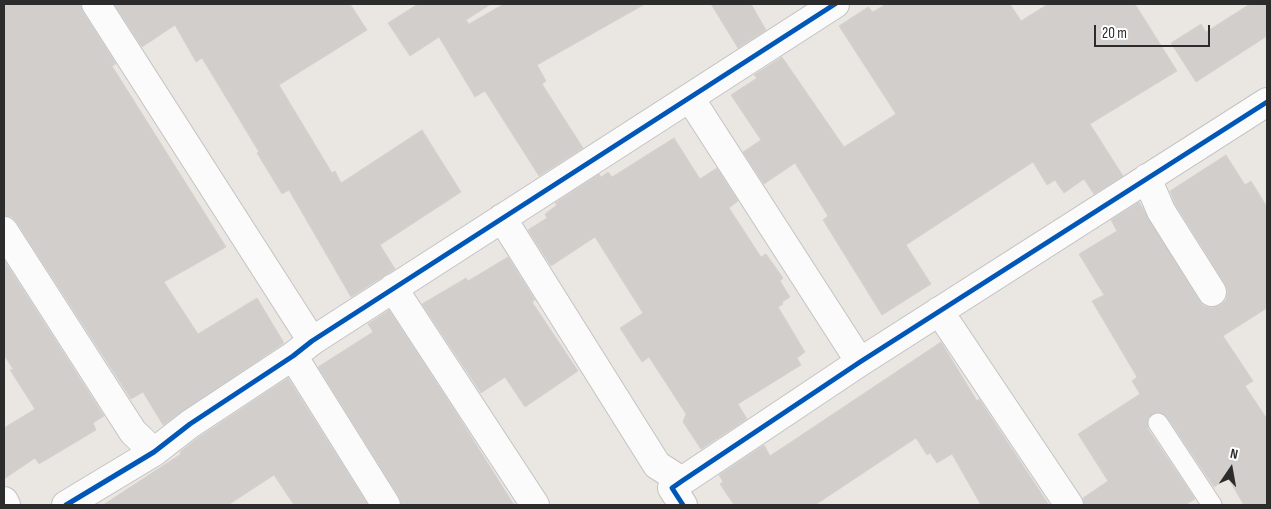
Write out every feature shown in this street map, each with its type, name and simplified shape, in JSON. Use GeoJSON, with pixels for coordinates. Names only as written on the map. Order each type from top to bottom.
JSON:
{"type":"FeatureCollection","features":[{"type":"Feature","properties":{"kind":"street"},"geometry":{"type":"LineString","coordinates":[[96,4],[303,348],[386,505]]}},
{"type":"Feature","properties":{"kind":"street"},"geometry":{"type":"LineString","coordinates":[[66,505],[154,452],[190,424],[394,288],[835,4]]}},
{"type":"Feature","properties":{"kind":"street"},"geometry":{"type":"LineString","coordinates":[[690,98],[860,362]]}},
{"type":"Feature","properties":{"kind":"street"},"geometry":{"type":"LineString","coordinates":[[502,218],[657,465],[683,493],[860,362],[1267,102]]}},
{"type":"Feature","properties":{"kind":"street"},"geometry":{"type":"LineString","coordinates":[[1147,178],[1161,211],[1212,292]]}},
{"type":"Feature","properties":{"kind":"street"},"geometry":{"type":"LineString","coordinates":[[4,231],[133,432],[154,452]]}},
{"type":"Feature","properties":{"kind":"street"},"geometry":{"type":"LineString","coordinates":[[394,288],[535,505]]}},
{"type":"Feature","properties":{"kind":"street"},"geometry":{"type":"LineString","coordinates":[[940,311],[1069,505]]}},
{"type":"Feature","properties":{"kind":"street"},"geometry":{"type":"LineString","coordinates":[[4,501],[6,505]]}},
{"type":"Feature","properties":{"kind":"lane"},"geometry":{"type":"LineString","coordinates":[[1158,423],[1212,505]]}},
{"type":"Feature","properties":{"kind":"building"},"geometry":{"type":"Polygon","coordinates":[[[4,4],[81,4],[83,12],[116,64],[112,66],[226,247],[164,282],[198,334],[257,298],[284,343],[163,425],[143,392],[131,399],[17,223],[12,217],[4,215],[4,4]]]}},
{"type":"Feature","properties":{"kind":"building"},"geometry":{"type":"Polygon","coordinates":[[[114,4],[350,4],[367,30],[279,85],[332,173],[335,171],[341,183],[422,130],[461,192],[380,245],[395,269],[351,297],[289,190],[282,194],[202,58],[196,62],[175,25],[142,47],[114,4]]]}},
{"type":"Feature","properties":{"kind":"building"},"geometry":{"type":"Polygon","coordinates":[[[418,4],[491,4],[466,20],[469,24],[504,4],[645,4],[537,65],[546,81],[542,84],[583,148],[539,176],[485,91],[475,97],[439,37],[410,56],[388,23],[418,4]]]}},
{"type":"Feature","properties":{"kind":"building"},"geometry":{"type":"Polygon","coordinates":[[[711,4],[751,4],[766,30],[738,48],[711,4]]]}},
{"type":"Feature","properties":{"kind":"building"},"geometry":{"type":"Polygon","coordinates":[[[886,4],[1010,4],[1021,21],[1048,4],[1135,4],[1177,71],[1090,124],[1123,176],[1094,194],[1084,179],[1064,193],[1055,180],[1047,185],[1033,162],[906,245],[931,284],[882,315],[823,220],[828,216],[795,163],[764,184],[743,152],[761,140],[731,95],[757,78],[754,75],[782,57],[844,147],[896,114],[839,26],[868,7],[873,12],[886,4]]]}},
{"type":"Feature","properties":{"kind":"building"},"geometry":{"type":"Polygon","coordinates":[[[1250,4],[1267,4],[1267,36],[1196,82],[1171,43],[1201,24],[1206,32],[1250,4]]]}},
{"type":"Feature","properties":{"kind":"building"},"geometry":{"type":"Polygon","coordinates":[[[674,138],[700,179],[717,168],[738,201],[729,208],[761,257],[766,254],[783,278],[780,281],[790,297],[778,307],[805,352],[797,358],[801,365],[738,404],[747,419],[701,449],[683,422],[686,414],[649,357],[642,362],[620,328],[643,313],[595,237],[551,266],[528,230],[547,218],[545,214],[557,205],[555,203],[599,174],[601,177],[608,172],[612,177],[674,138]]]}},
{"type":"Feature","properties":{"kind":"building"},"geometry":{"type":"Polygon","coordinates":[[[1226,155],[1245,185],[1251,181],[1267,207],[1267,308],[1223,336],[1253,381],[1245,386],[1267,419],[1267,505],[1244,505],[1228,478],[1214,487],[1167,417],[1158,412],[1148,418],[1148,429],[1195,499],[1185,505],[1084,505],[1083,498],[1108,481],[1078,434],[1140,394],[1132,381],[1137,377],[1092,301],[1104,295],[1079,254],[1117,231],[1111,220],[1139,202],[1199,300],[1204,306],[1212,308],[1221,305],[1226,300],[1228,292],[1225,284],[1175,204],[1170,191],[1226,155]]]}},
{"type":"Feature","properties":{"kind":"building"},"geometry":{"type":"Polygon","coordinates":[[[508,257],[535,300],[532,302],[578,371],[525,407],[505,377],[481,393],[422,304],[466,278],[468,281],[508,257]]]}},
{"type":"Feature","properties":{"kind":"building"},"geometry":{"type":"Polygon","coordinates":[[[4,260],[104,416],[93,423],[96,430],[39,464],[35,458],[4,479],[4,428],[35,409],[10,370],[13,369],[4,355],[4,260]]]}},
{"type":"Feature","properties":{"kind":"building"},"geometry":{"type":"Polygon","coordinates":[[[389,310],[514,505],[402,505],[399,497],[318,367],[373,332],[368,324],[389,310]]]}},
{"type":"Feature","properties":{"kind":"building"},"geometry":{"type":"Polygon","coordinates":[[[941,342],[977,401],[979,399],[1049,505],[981,505],[952,454],[937,463],[930,453],[927,455],[916,438],[815,505],[734,505],[720,484],[723,482],[719,475],[764,445],[770,456],[941,342]]]}},
{"type":"Feature","properties":{"kind":"building"},"geometry":{"type":"Polygon","coordinates":[[[288,378],[368,505],[294,505],[274,475],[228,505],[103,505],[181,454],[180,452],[199,437],[288,378]]]}},
{"type":"Feature","properties":{"kind":"cycle path"},"geometry":{"type":"LineString","coordinates":[[66,505],[154,452],[190,424],[293,356],[312,341],[835,4]]}},
{"type":"Feature","properties":{"kind":"cycle path"},"geometry":{"type":"LineString","coordinates":[[683,505],[672,488],[682,481],[860,362],[1267,102]]}}]}
